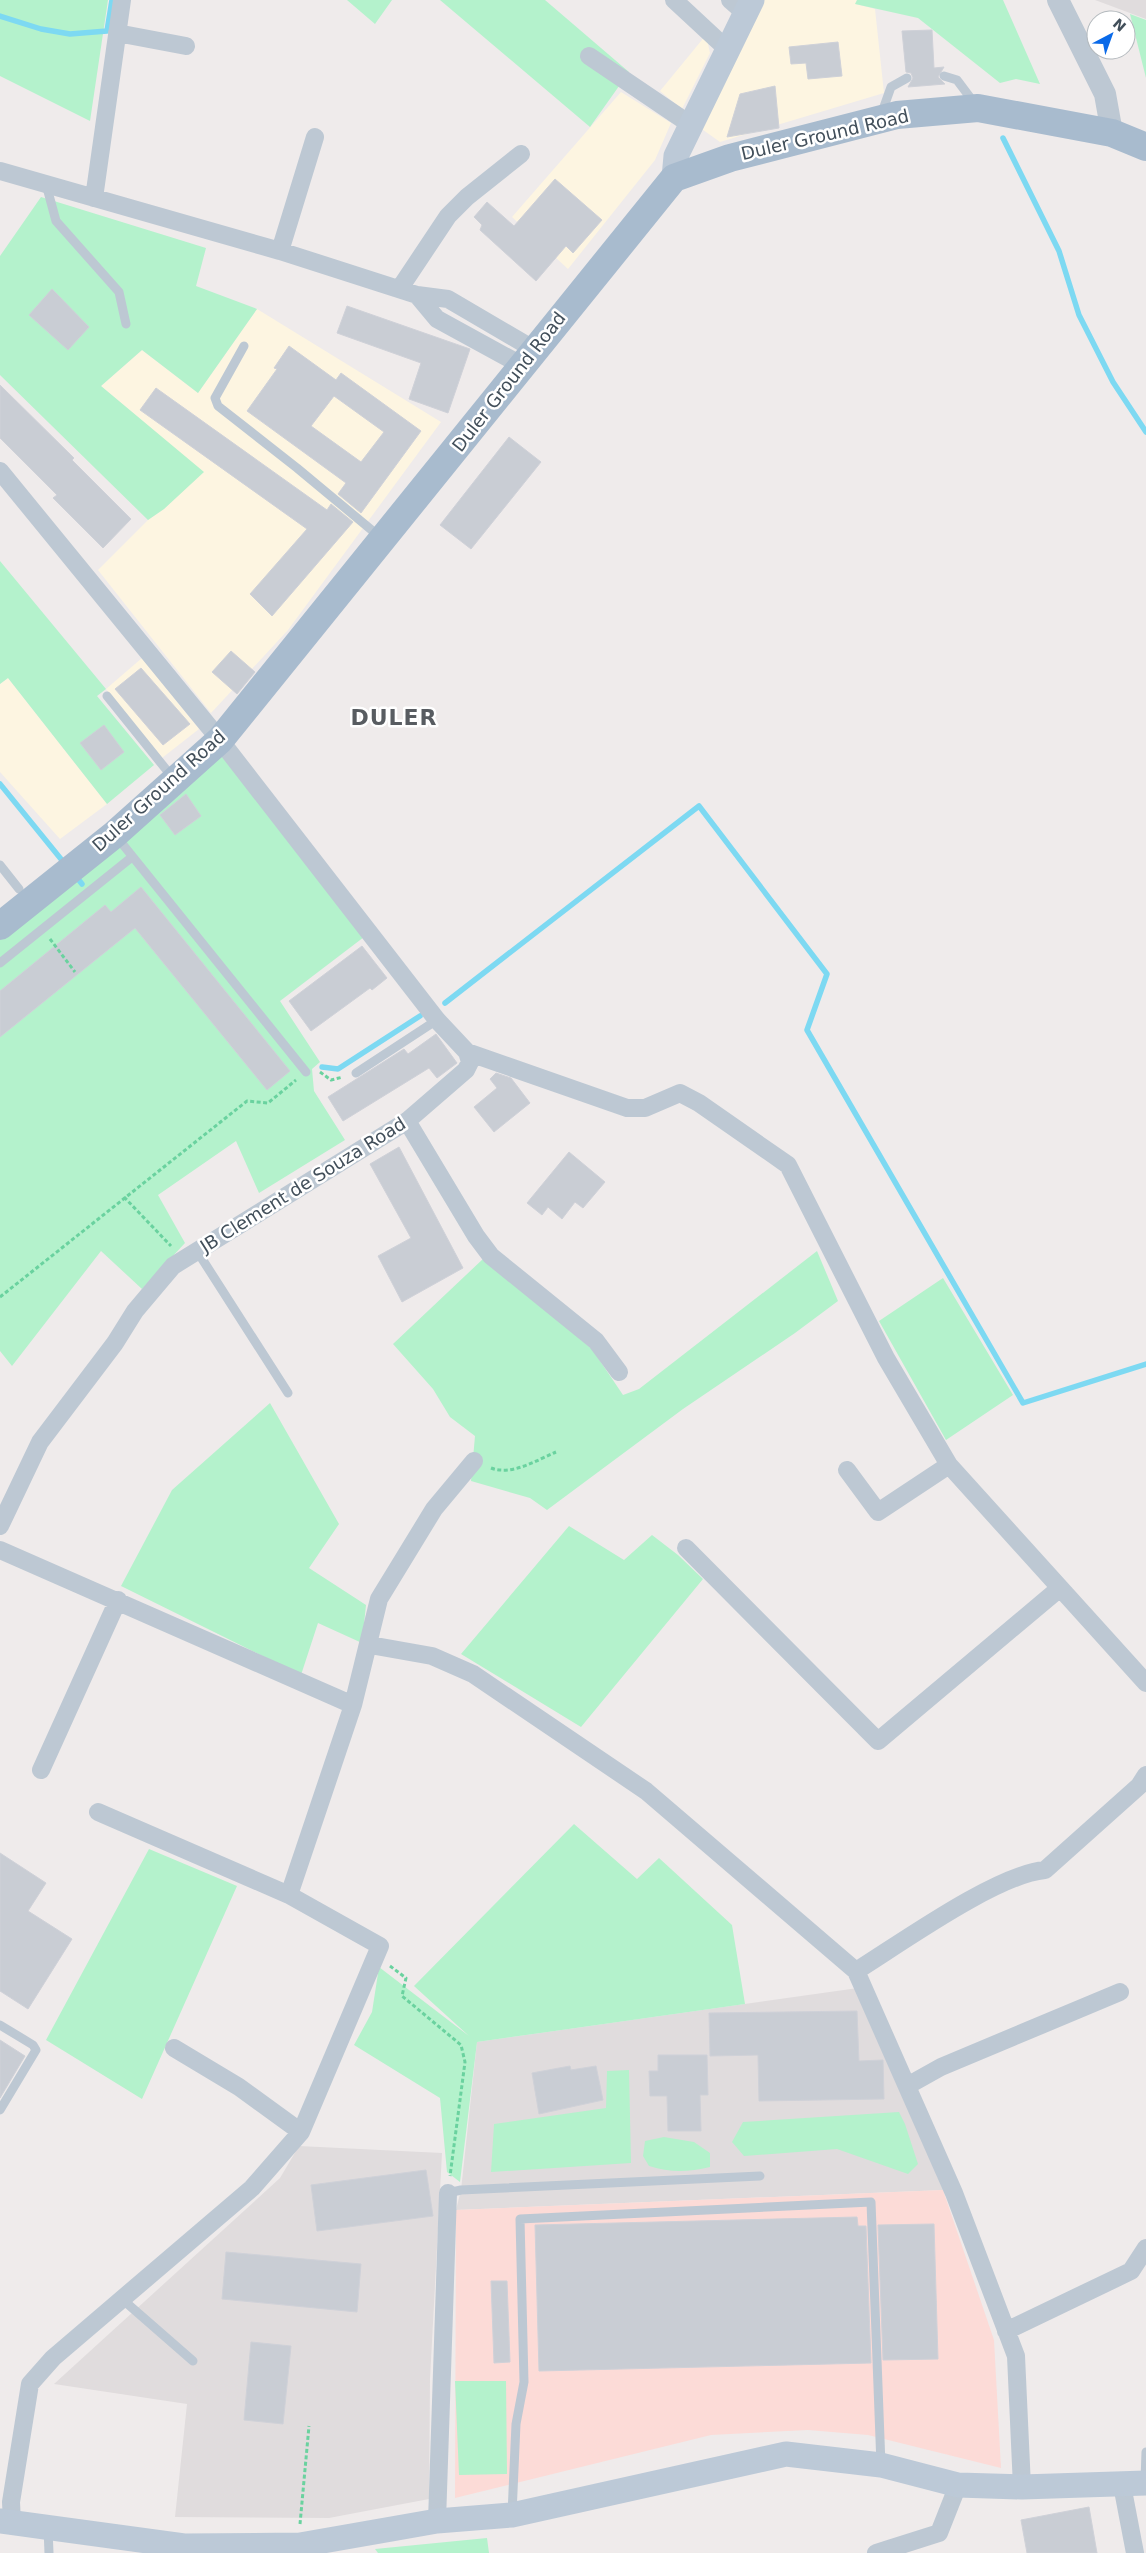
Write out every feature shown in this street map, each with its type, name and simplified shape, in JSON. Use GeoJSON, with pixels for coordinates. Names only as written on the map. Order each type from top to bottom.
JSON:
{"type":"FeatureCollection","features":[{"type":"Feature","properties":{"kind":"main road"},"geometry":{"type":"LineString","coordinates":[[674,178],[676,156],[729,51],[743,5]]}},
{"type":"Feature","properties":{"kind":"main road","name":"Duler Ground Road"},"geometry":{"type":"LineString","coordinates":[[0,926],[115,834],[220,740],[674,178],[730,158],[897,115],[978,108],[1112,134],[1146,147]]}},
{"type":"Feature","properties":{"kind":"main road"},"geometry":{"type":"LineString","coordinates":[[6,2521],[184,2546],[300,2545],[437,2520],[512,2514],[786,2454],[881,2465],[958,2485],[1022,2488],[1138,2484]]}},
{"type":"Feature","properties":{"kind":"street"},"geometry":{"type":"LineString","coordinates":[[94,198],[122,0]]}},
{"type":"Feature","properties":{"kind":"street"},"geometry":{"type":"LineString","coordinates":[[674,0],[729,51]]}},
{"type":"Feature","properties":{"kind":"street"},"geometry":{"type":"LineString","coordinates":[[1058,0],[1105,94],[1112,134]]}},
{"type":"Feature","properties":{"kind":"street"},"geometry":{"type":"LineString","coordinates":[[117,33],[186,46]]}},
{"type":"Feature","properties":{"kind":"street"},"geometry":{"type":"LineString","coordinates":[[589,56],[691,125]]}},
{"type":"Feature","properties":{"kind":"street"},"geometry":{"type":"LineString","coordinates":[[280,251],[315,137]]}},
{"type":"Feature","properties":{"kind":"street"},"geometry":{"type":"LineString","coordinates":[[400,288],[448,216],[467,196],[521,154]]}},
{"type":"Feature","properties":{"kind":"street"},"geometry":{"type":"LineString","coordinates":[[0,171],[280,251],[400,288],[416,295],[437,319],[529,358]]}},
{"type":"Feature","properties":{"kind":"street"},"geometry":{"type":"LineString","coordinates":[[1,473],[220,740],[437,1020],[467,1052],[627,1108],[645,1108],[680,1093],[699,1103],[788,1165],[886,1358],[949,1465],[1146,1683]]}},
{"type":"Feature","properties":{"kind":"street","name":"JB Clement de Souza Road"},"geometry":{"type":"LineString","coordinates":[[0,1526],[40,1442],[115,1343],[135,1311],[172,1266],[407,1121],[466,1070],[470,1062],[467,1052]]}},
{"type":"Feature","properties":{"kind":"street"},"geometry":{"type":"LineString","coordinates":[[407,1121],[476,1236],[491,1256],[596,1341],[619,1372]]}},
{"type":"Feature","properties":{"kind":"street"},"geometry":{"type":"LineString","coordinates":[[289,1895],[354,1705],[370,1645],[379,1599],[434,1509],[474,1461]]}},
{"type":"Feature","properties":{"kind":"street"},"geometry":{"type":"LineString","coordinates":[[847,1470],[878,1512],[949,1465]]}},
{"type":"Feature","properties":{"kind":"street"},"geometry":{"type":"LineString","coordinates":[[686,1548],[878,1741],[1060,1588]]}},
{"type":"Feature","properties":{"kind":"street"},"geometry":{"type":"LineString","coordinates":[[0,1550],[118,1600],[354,1705]]}},
{"type":"Feature","properties":{"kind":"street"},"geometry":{"type":"LineString","coordinates":[[41,1770],[118,1600]]}},
{"type":"Feature","properties":{"kind":"street"},"geometry":{"type":"LineString","coordinates":[[370,1645],[432,1656],[473,1674],[646,1790],[856,1970],[954,2193],[1016,2356],[1022,2488]]}},
{"type":"Feature","properties":{"kind":"street"},"geometry":{"type":"LineString","coordinates":[[856,1970],[974,1898],[1031,1872],[1045,1870],[1143,1785]]}},
{"type":"Feature","properties":{"kind":"street"},"geometry":{"type":"LineString","coordinates":[[6,2521],[11,2502],[30,2384],[53,2358],[252,2188],[301,2132],[380,1946],[289,1895],[98,1812]]}},
{"type":"Feature","properties":{"kind":"street"},"geometry":{"type":"LineString","coordinates":[[907,2086],[941,2067],[1120,1992]]}},
{"type":"Feature","properties":{"kind":"street"},"geometry":{"type":"LineString","coordinates":[[174,2048],[239,2087],[301,2132]]}},
{"type":"Feature","properties":{"kind":"street"},"geometry":{"type":"LineString","coordinates":[[437,2520],[448,2193]]}},
{"type":"Feature","properties":{"kind":"street"},"geometry":{"type":"LineString","coordinates":[[1006,2331],[1130,2271],[1146,2248]]}},
{"type":"Feature","properties":{"kind":"street"},"geometry":{"type":"LineString","coordinates":[[1135,2553],[1138,2484]]}},
{"type":"Feature","properties":{"kind":"street"},"geometry":{"type":"LineString","coordinates":[[876,2553],[939,2533],[958,2485]]}},
{"type":"Feature","properties":{"kind":"lane"},"geometry":{"type":"LineString","coordinates":[[944,76],[957,80],[978,108]]}},
{"type":"Feature","properties":{"kind":"lane"},"geometry":{"type":"LineString","coordinates":[[878,121],[891,87],[907,78]]}},
{"type":"Feature","properties":{"kind":"lane"},"geometry":{"type":"LineString","coordinates":[[46,184],[56,221],[119,292],[126,324]]}},
{"type":"Feature","properties":{"kind":"lane"},"geometry":{"type":"LineString","coordinates":[[244,346],[215,398],[218,406],[297,468],[382,539]]}},
{"type":"Feature","properties":{"kind":"lane"},"geometry":{"type":"LineString","coordinates":[[107,696],[175,781]]}},
{"type":"Feature","properties":{"kind":"lane"},"geometry":{"type":"LineString","coordinates":[[115,834],[306,1072]]}},
{"type":"Feature","properties":{"kind":"lane"},"geometry":{"type":"LineString","coordinates":[[0,963],[132,857]]}},
{"type":"Feature","properties":{"kind":"lane"},"geometry":{"type":"LineString","coordinates":[[0,865],[19,889]]}},
{"type":"Feature","properties":{"kind":"lane"},"geometry":{"type":"LineString","coordinates":[[356,1073],[437,1020]]}},
{"type":"Feature","properties":{"kind":"lane"},"geometry":{"type":"LineString","coordinates":[[197,1251],[288,1393]]}},
{"type":"Feature","properties":{"kind":"lane"},"geometry":{"type":"LineString","coordinates":[[0,2025],[33,2045],[36,2050],[0,2110]]}},
{"type":"Feature","properties":{"kind":"lane"},"geometry":{"type":"LineString","coordinates":[[448,2193],[461,2190],[760,2176]]}},
{"type":"Feature","properties":{"kind":"lane"},"geometry":{"type":"LineString","coordinates":[[512,2514],[516,2424],[524,2382],[520,2219],[871,2202],[881,2465]]}},
{"type":"Feature","properties":{"kind":"lane"},"geometry":{"type":"LineString","coordinates":[[122,2299],[193,2361]]}},
{"type":"Feature","properties":{"kind":"lane"},"geometry":{"type":"LineString","coordinates":[[1138,2484],[1146,2452]]}},
{"type":"Feature","properties":{"kind":"lane"},"geometry":{"type":"LineString","coordinates":[[48,2528],[49,2553]]}},
{"type":"Feature","properties":{"kind":"path"},"geometry":{"type":"LineString","coordinates":[[42,929],[75,972]]}},
{"type":"Feature","properties":{"kind":"path"},"geometry":{"type":"LineString","coordinates":[[0,1297],[247,1101],[268,1103],[312,1069],[326,1074],[331,1080],[356,1073]]}},
{"type":"Feature","properties":{"kind":"path"},"geometry":{"type":"LineString","coordinates":[[124,1197],[177,1252],[172,1266]]}},
{"type":"Feature","properties":{"kind":"path"},"geometry":{"type":"LineString","coordinates":[[474,1461],[497,1470],[520,1468],[556,1452]]}},
{"type":"Feature","properties":{"kind":"path"},"geometry":{"type":"LineString","coordinates":[[376,1955],[406,1978],[402,1996],[461,2045],[465,2062],[448,2193]]}},
{"type":"Feature","properties":{"kind":"path"},"geometry":{"type":"LineString","coordinates":[[300,2545],[309,2426]]}},
{"type":"Feature","properties":{"kind":"shaded area"},"geometry":{"type":"Polygon","coordinates":[[[759,0],[857,0],[856,4],[875,9],[884,93],[720,142],[699,127],[759,0]]]}},
{"type":"Feature","properties":{"kind":"shaded area"},"geometry":{"type":"Polygon","coordinates":[[[1095,0],[1146,0],[1146,19],[1136,15],[1136,10],[1122,10],[1095,0]]]}},
{"type":"Feature","properties":{"kind":"shaded area"},"geometry":{"type":"Polygon","coordinates":[[[706,35],[710,53],[682,109],[660,91],[706,35]]]}},
{"type":"Feature","properties":{"kind":"shaded area"},"geometry":{"type":"Polygon","coordinates":[[[621,92],[671,123],[655,160],[568,269],[512,217],[621,92]]]}},
{"type":"Feature","properties":{"kind":"shaded area"},"geometry":{"type":"Polygon","coordinates":[[[257,309],[441,422],[288,630],[211,713],[98,570],[148,520],[164,509],[203,472],[101,386],[142,350],[198,393],[257,309]]]}},
{"type":"Feature","properties":{"kind":"shaded area"},"geometry":{"type":"Polygon","coordinates":[[[142,658],[199,729],[162,758],[106,689],[142,658]]]}},
{"type":"Feature","properties":{"kind":"shaded area"},"geometry":{"type":"Polygon","coordinates":[[[8,678],[107,804],[60,839],[0,772],[0,684],[8,678]]]}},
{"type":"Feature","properties":{"kind":"shaded area"},"geometry":{"type":"Polygon","coordinates":[[[858,1988],[943,2190],[456,2210],[461,2190],[477,2042],[858,1988]]]}},
{"type":"Feature","properties":{"kind":"shaded area"},"geometry":{"type":"Polygon","coordinates":[[[299,2146],[442,2153],[430,2379],[429,2499],[329,2518],[175,2517],[187,2404],[54,2384],[280,2178],[299,2146]]]}},
{"type":"Feature","properties":{"kind":"shaded area"},"geometry":{"type":"Polygon","coordinates":[[[943,2190],[994,2340],[1001,2468],[868,2435],[808,2430],[711,2435],[455,2498],[456,2210],[943,2190]]]}},
{"type":"Feature","properties":{"kind":"green space"},"geometry":{"type":"Polygon","coordinates":[[[0,0],[108,0],[90,121],[0,76],[0,0]]]}},
{"type":"Feature","properties":{"kind":"green space"},"geometry":{"type":"Polygon","coordinates":[[[347,0],[392,0],[375,24],[347,0]]]}},
{"type":"Feature","properties":{"kind":"green space"},"geometry":{"type":"Polygon","coordinates":[[[440,0],[545,0],[629,72],[590,127],[440,0]]]}},
{"type":"Feature","properties":{"kind":"green space"},"geometry":{"type":"Polygon","coordinates":[[[857,0],[1003,0],[1040,84],[1016,79],[1000,83],[918,18],[855,4],[857,0]]]}},
{"type":"Feature","properties":{"kind":"green space"},"geometry":{"type":"Polygon","coordinates":[[[1136,16],[1146,20],[1146,78],[1136,38],[1136,16]]]}},
{"type":"Feature","properties":{"kind":"green space"},"geometry":{"type":"Polygon","coordinates":[[[41,197],[206,248],[196,286],[257,309],[198,393],[142,350],[101,386],[204,472],[164,509],[148,520],[0,375],[0,256],[41,197]]]}},
{"type":"Feature","properties":{"kind":"green space"},"geometry":{"type":"Polygon","coordinates":[[[0,561],[106,689],[97,696],[154,765],[107,804],[8,678],[0,684],[0,561]]]}},
{"type":"Feature","properties":{"kind":"green space"},"geometry":{"type":"Polygon","coordinates":[[[223,754],[364,937],[280,1001],[320,1062],[312,1069],[314,1091],[345,1140],[259,1193],[236,1141],[158,1195],[185,1243],[142,1289],[101,1251],[12,1366],[0,1351],[0,940],[137,831],[223,754]]]}},
{"type":"Feature","properties":{"kind":"green space"},"geometry":{"type":"Polygon","coordinates":[[[817,1251],[838,1301],[795,1333],[683,1409],[547,1510],[530,1498],[471,1481],[475,1436],[450,1417],[433,1389],[393,1344],[484,1258],[592,1349],[623,1395],[639,1389],[817,1251]]]}},
{"type":"Feature","properties":{"kind":"green space"},"geometry":{"type":"Polygon","coordinates":[[[943,1278],[1013,1395],[946,1440],[879,1321],[943,1278]]]}},
{"type":"Feature","properties":{"kind":"green space"},"geometry":{"type":"Polygon","coordinates":[[[270,1403],[339,1524],[309,1568],[366,1605],[362,1643],[318,1623],[301,1675],[121,1586],[172,1490],[270,1403]]]}},
{"type":"Feature","properties":{"kind":"green space"},"geometry":{"type":"Polygon","coordinates":[[[569,1526],[624,1560],[652,1535],[678,1555],[703,1579],[581,1727],[461,1654],[569,1526]]]}},
{"type":"Feature","properties":{"kind":"green space"},"geometry":{"type":"Polygon","coordinates":[[[574,1824],[637,1879],[659,1858],[732,1925],[745,2004],[477,2042],[460,2182],[447,2172],[440,2098],[354,2045],[372,2012],[379,1967],[469,2036],[414,1986],[574,1824]]]}},
{"type":"Feature","properties":{"kind":"green space"},"geometry":{"type":"Polygon","coordinates":[[[149,1849],[237,1886],[142,2099],[46,2040],[149,1849]]]}},
{"type":"Feature","properties":{"kind":"green space"},"geometry":{"type":"Polygon","coordinates":[[[629,2070],[631,2163],[491,2172],[494,2124],[606,2108],[607,2071],[629,2070]]]}},
{"type":"Feature","properties":{"kind":"green space"},"geometry":{"type":"Polygon","coordinates":[[[899,2112],[905,2124],[918,2164],[908,2174],[837,2149],[744,2156],[732,2142],[743,2122],[899,2112]]]}},
{"type":"Feature","properties":{"kind":"green space"},"geometry":{"type":"Polygon","coordinates":[[[664,2137],[694,2142],[710,2153],[710,2167],[679,2171],[649,2166],[643,2156],[645,2141],[664,2137]]]}},
{"type":"Feature","properties":{"kind":"green space"},"geometry":{"type":"Polygon","coordinates":[[[455,2381],[506,2381],[507,2474],[459,2475],[455,2381]]]}},
{"type":"Feature","properties":{"kind":"green space"},"geometry":{"type":"Polygon","coordinates":[[[487,2538],[489,2553],[378,2553],[375,2549],[487,2538]]]}},
{"type":"Feature","properties":{"kind":"building"},"geometry":{"type":"Polygon","coordinates":[[[932,30],[934,68],[944,67],[938,77],[945,84],[908,87],[913,78],[911,73],[906,72],[902,31],[932,30]]]}},
{"type":"Feature","properties":{"kind":"building"},"geometry":{"type":"Polygon","coordinates":[[[838,42],[842,76],[808,79],[806,63],[791,64],[789,47],[838,42]]]}},
{"type":"Feature","properties":{"kind":"building"},"geometry":{"type":"Polygon","coordinates":[[[775,86],[779,128],[727,137],[740,94],[775,86]]]}},
{"type":"Feature","properties":{"kind":"building"},"geometry":{"type":"Polygon","coordinates":[[[555,179],[602,220],[573,253],[566,246],[536,281],[480,230],[482,225],[474,217],[487,202],[514,226],[555,179]]]}},
{"type":"Feature","properties":{"kind":"building"},"geometry":{"type":"Polygon","coordinates":[[[52,289],[89,327],[68,350],[29,315],[52,289]]]}},
{"type":"Feature","properties":{"kind":"building"},"geometry":{"type":"Polygon","coordinates":[[[347,306],[470,349],[448,413],[409,399],[421,363],[337,333],[347,306]]]}},
{"type":"Feature","properties":{"kind":"building"},"geometry":{"type":"Polygon","coordinates":[[[289,346],[336,380],[341,373],[421,431],[361,513],[338,494],[346,483],[247,411],[277,369],[274,368],[289,346]],[[334,396],[311,426],[361,462],[384,432],[334,396]]]}},
{"type":"Feature","properties":{"kind":"building"},"geometry":{"type":"Polygon","coordinates":[[[0,385],[74,458],[72,460],[131,519],[103,548],[53,498],[57,495],[0,438],[0,385]]]}},
{"type":"Feature","properties":{"kind":"building"},"geometry":{"type":"Polygon","coordinates":[[[156,388],[327,510],[331,504],[353,522],[272,616],[250,594],[307,529],[140,410],[156,388]]]}},
{"type":"Feature","properties":{"kind":"building"},"geometry":{"type":"Polygon","coordinates":[[[509,437],[541,462],[471,549],[440,525],[509,437]]]}},
{"type":"Feature","properties":{"kind":"building"},"geometry":{"type":"Polygon","coordinates":[[[231,651],[255,672],[237,694],[212,672],[231,651]]]}},
{"type":"Feature","properties":{"kind":"building"},"geometry":{"type":"Polygon","coordinates":[[[141,668],[190,724],[163,745],[115,689],[141,668]]]}},
{"type":"Feature","properties":{"kind":"building"},"geometry":{"type":"Polygon","coordinates":[[[104,725],[124,752],[101,770],[80,743],[104,725]]]}},
{"type":"Feature","properties":{"kind":"building"},"geometry":{"type":"Polygon","coordinates":[[[186,794],[201,816],[175,835],[160,815],[186,794]]]}},
{"type":"Feature","properties":{"kind":"building"},"geometry":{"type":"Polygon","coordinates":[[[141,887],[290,1071],[267,1090],[135,928],[0,1037],[0,991],[105,905],[111,912],[141,887]]]}},
{"type":"Feature","properties":{"kind":"building"},"geometry":{"type":"Polygon","coordinates":[[[362,946],[387,978],[372,990],[370,988],[311,1031],[289,1001],[362,946]]]}},
{"type":"Feature","properties":{"kind":"building"},"geometry":{"type":"Polygon","coordinates":[[[436,1034],[457,1063],[437,1078],[429,1068],[343,1121],[328,1097],[404,1049],[408,1054],[436,1034]]]}},
{"type":"Feature","properties":{"kind":"building"},"geometry":{"type":"Polygon","coordinates":[[[496,1073],[511,1078],[530,1103],[494,1132],[474,1107],[497,1088],[490,1079],[496,1073]]]}},
{"type":"Feature","properties":{"kind":"building"},"geometry":{"type":"Polygon","coordinates":[[[399,1147],[463,1268],[402,1302],[378,1256],[411,1238],[370,1164],[399,1147]]]}},
{"type":"Feature","properties":{"kind":"building"},"geometry":{"type":"Polygon","coordinates":[[[569,1152],[605,1182],[583,1208],[575,1202],[562,1219],[548,1207],[542,1215],[527,1203],[569,1152]]]}},
{"type":"Feature","properties":{"kind":"building"},"geometry":{"type":"Polygon","coordinates":[[[0,1853],[46,1883],[28,1911],[72,1939],[28,2009],[0,1991],[0,1853]]]}},
{"type":"Feature","properties":{"kind":"building"},"geometry":{"type":"Polygon","coordinates":[[[857,2011],[859,2061],[883,2060],[884,2099],[759,2101],[758,2055],[710,2056],[709,2013],[857,2011]]]}},
{"type":"Feature","properties":{"kind":"building"},"geometry":{"type":"Polygon","coordinates":[[[0,2040],[25,2056],[0,2098],[0,2040]]]}},
{"type":"Feature","properties":{"kind":"building"},"geometry":{"type":"Polygon","coordinates":[[[658,2055],[707,2055],[708,2095],[700,2095],[701,2131],[668,2131],[667,2096],[650,2096],[649,2071],[658,2071],[658,2055]]]}},
{"type":"Feature","properties":{"kind":"building"},"geometry":{"type":"Polygon","coordinates":[[[570,2066],[571,2070],[596,2066],[603,2100],[539,2114],[532,2073],[570,2066]]]}},
{"type":"Feature","properties":{"kind":"building"},"geometry":{"type":"Polygon","coordinates":[[[426,2170],[433,2216],[317,2231],[311,2185],[426,2170]]]}},
{"type":"Feature","properties":{"kind":"building"},"geometry":{"type":"Polygon","coordinates":[[[857,2217],[858,2226],[866,2226],[871,2363],[539,2371],[535,2225],[857,2217]]]}},
{"type":"Feature","properties":{"kind":"building"},"geometry":{"type":"Polygon","coordinates":[[[934,2224],[938,2359],[883,2360],[878,2225],[934,2224]]]}},
{"type":"Feature","properties":{"kind":"building"},"geometry":{"type":"Polygon","coordinates":[[[226,2252],[361,2264],[357,2312],[222,2299],[226,2252]]]}},
{"type":"Feature","properties":{"kind":"building"},"geometry":{"type":"Polygon","coordinates":[[[491,2281],[507,2281],[510,2362],[494,2363],[491,2281]]]}},
{"type":"Feature","properties":{"kind":"building"},"geometry":{"type":"Polygon","coordinates":[[[251,2342],[291,2346],[283,2424],[244,2420],[251,2342]]]}},
{"type":"Feature","properties":{"kind":"building"},"geometry":{"type":"Polygon","coordinates":[[[1089,2507],[1097,2553],[1027,2553],[1021,2520],[1089,2507]]]}},
{"type":"Feature","properties":{"kind":"waterway"},"geometry":{"type":"LineString","coordinates":[[0,16],[41,29],[70,34],[107,31],[112,0]]}},
{"type":"Feature","properties":{"kind":"waterway"},"geometry":{"type":"LineString","coordinates":[[1003,138],[1059,251],[1079,315],[1113,382],[1146,432]]}},
{"type":"Feature","properties":{"kind":"waterway"},"geometry":{"type":"LineString","coordinates":[[0,784],[65,864]]}},
{"type":"Feature","properties":{"kind":"waterway"},"geometry":{"type":"LineString","coordinates":[[445,1003],[699,806],[827,974],[807,1030],[1023,1403],[1146,1364]]}},
{"type":"Feature","properties":{"kind":"waterway"},"geometry":{"type":"LineString","coordinates":[[74,874],[82,884]]}},
{"type":"Feature","properties":{"kind":"waterway"},"geometry":{"type":"LineString","coordinates":[[322,1067],[338,1069],[420,1016]]}},
{"type":"Feature","properties":{"kind":"district","name":"DULER"},"geometry":{"type":"Point","coordinates":[394,717]}}]}
